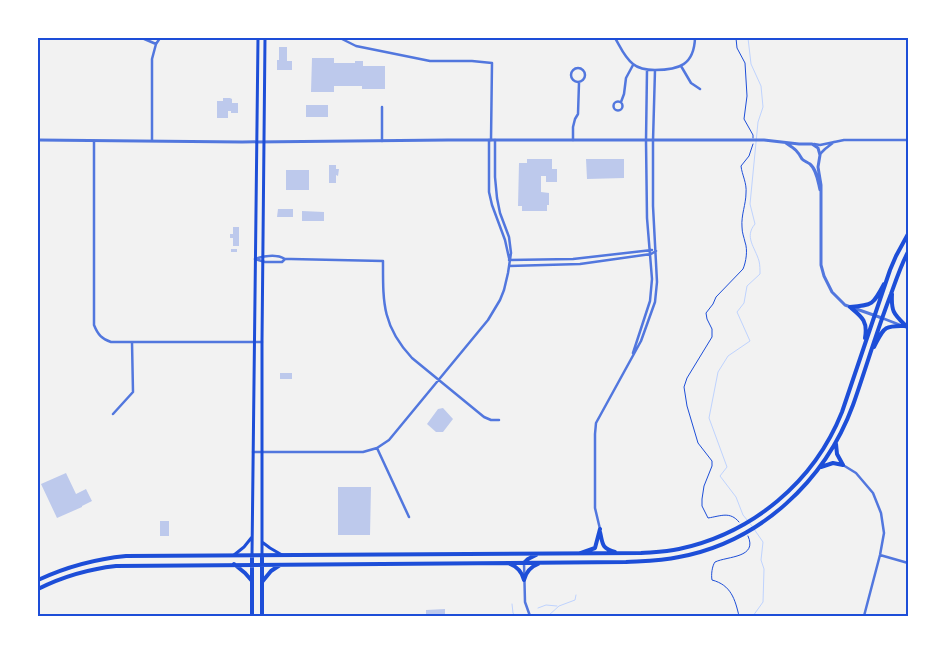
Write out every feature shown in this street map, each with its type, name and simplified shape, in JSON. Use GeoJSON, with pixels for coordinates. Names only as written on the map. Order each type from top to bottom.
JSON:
{"type":"FeatureCollection","features":[{"type":"Feature","properties":{"kind":"main road"},"geometry":{"type":"LineString","coordinates":[[252,616],[258,38]]}},
{"type":"Feature","properties":{"kind":"main road"},"geometry":{"type":"LineString","coordinates":[[262,616],[261,452],[265,38]]}},
{"type":"Feature","properties":{"kind":"main road"},"geometry":{"type":"LineString","coordinates":[[850,307],[868,305],[875,300],[908,234]]}},
{"type":"Feature","properties":{"kind":"main road"},"geometry":{"type":"LineString","coordinates":[[843,465],[837,454],[836,444],[908,252]]}},
{"type":"Feature","properties":{"kind":"main road"},"geometry":{"type":"LineString","coordinates":[[38,580],[82,563],[140,555],[620,553],[679,549],[710,540],[760,515],[783,497],[812,466],[836,426],[845,404],[890,270]]}},
{"type":"Feature","properties":{"kind":"main road"},"geometry":{"type":"LineString","coordinates":[[893,288],[892,304],[894,314],[907,327]]}},
{"type":"Feature","properties":{"kind":"main road"},"geometry":{"type":"LineString","coordinates":[[850,307],[862,318],[867,328],[864,348]]}},
{"type":"Feature","properties":{"kind":"main road"},"geometry":{"type":"LineString","coordinates":[[867,360],[883,330],[889,327],[907,327]]}},
{"type":"Feature","properties":{"kind":"main road"},"geometry":{"type":"LineString","coordinates":[[38,589],[75,574],[107,567],[122,566],[507,564],[639,562],[679,558],[737,538],[764,522],[799,492],[818,470],[838,439]]}},
{"type":"Feature","properties":{"kind":"main road"},"geometry":{"type":"LineString","coordinates":[[818,470],[833,463],[843,465]]}},
{"type":"Feature","properties":{"kind":"main road"},"geometry":{"type":"LineString","coordinates":[[600,529],[604,547],[620,553]]}},
{"type":"Feature","properties":{"kind":"main road"},"geometry":{"type":"LineString","coordinates":[[576,554],[595,548],[600,529]]}},
{"type":"Feature","properties":{"kind":"main road"},"geometry":{"type":"LineString","coordinates":[[234,555],[244,547],[252,536]]}},
{"type":"Feature","properties":{"kind":"main road"},"geometry":{"type":"LineString","coordinates":[[262,542],[282,555]]}},
{"type":"Feature","properties":{"kind":"main road"},"geometry":{"type":"LineString","coordinates":[[524,563],[538,554]]}},
{"type":"Feature","properties":{"kind":"main road"},"geometry":{"type":"LineString","coordinates":[[524,580],[530,569],[542,563]]}},
{"type":"Feature","properties":{"kind":"main road"},"geometry":{"type":"LineString","coordinates":[[234,564],[252,582]]}},
{"type":"Feature","properties":{"kind":"main road"},"geometry":{"type":"LineString","coordinates":[[507,564],[513,565],[518,569],[524,580]]}},
{"type":"Feature","properties":{"kind":"main road"},"geometry":{"type":"LineString","coordinates":[[262,582],[271,571],[281,565]]}},
{"type":"Feature","properties":{"kind":"street"},"geometry":{"type":"LineString","coordinates":[[142,38],[156,44]]}},
{"type":"Feature","properties":{"kind":"street"},"geometry":{"type":"LineString","coordinates":[[152,140],[152,59],[156,44],[160,38]]}},
{"type":"Feature","properties":{"kind":"street"},"geometry":{"type":"LineString","coordinates":[[253,452],[363,452],[377,448],[389,440],[488,320],[500,300],[506,284],[511,253],[497,198],[492,140],[492,62],[430,61],[356,46],[340,38]]}},
{"type":"Feature","properties":{"kind":"street"},"geometry":{"type":"LineString","coordinates":[[615,38],[626,57],[633,64],[647,70],[670,70],[681,66],[694,50],[695,38]]}},
{"type":"Feature","properties":{"kind":"street"},"geometry":{"type":"LineString","coordinates":[[621,102],[626,78],[633,64]]}},
{"type":"Feature","properties":{"kind":"street"},"geometry":{"type":"LineString","coordinates":[[681,66],[691,83],[700,89]]}},
{"type":"Feature","properties":{"kind":"street"},"geometry":{"type":"LineString","coordinates":[[578,68],[583,70],[586,76],[578,83],[573,80],[570,74],[574,69],[578,68]]}},
{"type":"Feature","properties":{"kind":"street"},"geometry":{"type":"LineString","coordinates":[[632,357],[650,300],[652,278],[647,218],[647,70]]}},
{"type":"Feature","properties":{"kind":"street"},"geometry":{"type":"LineString","coordinates":[[600,529],[595,508],[594,434],[596,423],[641,341],[655,302],[658,282],[653,206],[654,70]]}},
{"type":"Feature","properties":{"kind":"street"},"geometry":{"type":"LineString","coordinates":[[573,140],[573,126],[578,114],[578,83]]}},
{"type":"Feature","properties":{"kind":"street"},"geometry":{"type":"LineString","coordinates":[[382,107],[382,141]]}},
{"type":"Feature","properties":{"kind":"street"},"geometry":{"type":"LineString","coordinates":[[38,140],[256,142],[776,140],[801,151]]}},
{"type":"Feature","properties":{"kind":"street"},"geometry":{"type":"LineString","coordinates":[[492,140],[488,179],[490,198],[509,260]]}},
{"type":"Feature","properties":{"kind":"street"},"geometry":{"type":"LineString","coordinates":[[786,143],[814,144],[844,140],[908,140]]}},
{"type":"Feature","properties":{"kind":"street"},"geometry":{"type":"LineString","coordinates":[[94,141],[94,325],[97,333],[105,340],[111,342],[262,342]]}},
{"type":"Feature","properties":{"kind":"street"},"geometry":{"type":"LineString","coordinates":[[806,144],[801,151],[803,161],[814,163],[825,148],[834,142]]}},
{"type":"Feature","properties":{"kind":"street"},"geometry":{"type":"LineString","coordinates":[[814,144],[818,148],[818,167],[821,181],[822,265],[824,276],[832,292],[839,300],[850,307],[907,327]]}},
{"type":"Feature","properties":{"kind":"street"},"geometry":{"type":"LineString","coordinates":[[809,163],[816,174],[821,193]]}},
{"type":"Feature","properties":{"kind":"street"},"geometry":{"type":"LineString","coordinates":[[509,260],[573,259],[656,251]]}},
{"type":"Feature","properties":{"kind":"street"},"geometry":{"type":"LineString","coordinates":[[509,266],[580,264],[651,254],[656,251]]}},
{"type":"Feature","properties":{"kind":"street"},"geometry":{"type":"LineString","coordinates":[[255,259],[282,262],[285,259],[383,261],[385,310],[390,326],[404,349],[412,358],[484,417],[491,420],[499,420]]}},
{"type":"Feature","properties":{"kind":"street"},"geometry":{"type":"LineString","coordinates":[[113,414],[133,392],[132,342]]}},
{"type":"Feature","properties":{"kind":"street"},"geometry":{"type":"LineString","coordinates":[[377,448],[409,517]]}},
{"type":"Feature","properties":{"kind":"street"},"geometry":{"type":"LineString","coordinates":[[843,465],[856,473],[873,493],[881,513],[884,533],[864,616]]}},
{"type":"Feature","properties":{"kind":"street"},"geometry":{"type":"LineString","coordinates":[[880,555],[908,563]]}},
{"type":"Feature","properties":{"kind":"street"},"geometry":{"type":"LineString","coordinates":[[524,563],[525,602],[530,616]]}},
{"type":"Feature","properties":{"kind":"path"},"geometry":{"type":"LineString","coordinates":[[708,518],[702,506],[702,492],[712,466],[712,461],[698,443],[687,406],[684,386],[712,337],[712,329],[706,319],[706,313],[716,298],[743,269],[745,264],[746,245],[742,235],[742,225],[747,192],[741,166],[752,150],[753,135],[744,119],[747,96],[745,63],[738,48],[736,38]]}},
{"type":"Feature","properties":{"kind":"path"},"geometry":{"type":"LineString","coordinates":[[712,580],[719,582],[729,590],[736,604],[739,616]]}},
{"type":"Feature","properties":{"kind":"building"},"geometry":{"type":"Polygon","coordinates":[[[279,47],[287,47],[287,61],[292,61],[292,70],[277,70],[279,47]]]}},
{"type":"Feature","properties":{"kind":"building"},"geometry":{"type":"Polygon","coordinates":[[[312,58],[334,58],[334,63],[363,61],[363,66],[385,66],[385,89],[362,89],[362,86],[334,86],[334,92],[311,92],[312,58]]]}},
{"type":"Feature","properties":{"kind":"building"},"geometry":{"type":"Polygon","coordinates":[[[223,98],[230,98],[232,103],[238,103],[238,113],[228,111],[228,118],[217,118],[217,101],[223,101],[223,98]]]}},
{"type":"Feature","properties":{"kind":"building"},"geometry":{"type":"Polygon","coordinates":[[[306,105],[328,105],[328,117],[306,117],[306,105]]]}},
{"type":"Feature","properties":{"kind":"building"},"geometry":{"type":"Polygon","coordinates":[[[527,159],[552,159],[552,169],[557,169],[557,182],[546,182],[546,176],[541,176],[541,192],[549,193],[547,211],[522,211],[522,206],[518,206],[519,163],[527,163],[527,159]]]}},
{"type":"Feature","properties":{"kind":"building"},"geometry":{"type":"Polygon","coordinates":[[[586,159],[624,159],[624,178],[587,179],[586,159]]]}},
{"type":"Feature","properties":{"kind":"building"},"geometry":{"type":"Polygon","coordinates":[[[329,165],[336,165],[336,169],[339,169],[338,176],[336,175],[336,183],[329,183],[329,165]]]}},
{"type":"Feature","properties":{"kind":"building"},"geometry":{"type":"Polygon","coordinates":[[[286,170],[309,170],[309,190],[286,190],[286,170]]]}},
{"type":"Feature","properties":{"kind":"building"},"geometry":{"type":"Polygon","coordinates":[[[278,209],[293,209],[293,217],[277,217],[278,209]]]}},
{"type":"Feature","properties":{"kind":"building"},"geometry":{"type":"Polygon","coordinates":[[[302,211],[324,212],[324,221],[302,221],[302,211]]]}},
{"type":"Feature","properties":{"kind":"building"},"geometry":{"type":"Polygon","coordinates":[[[233,227],[239,227],[239,246],[233,246],[233,238],[230,238],[230,234],[233,234],[233,227]]]}},
{"type":"Feature","properties":{"kind":"building"},"geometry":{"type":"Polygon","coordinates":[[[231,249],[237,249],[237,252],[231,252],[231,249]]]}},
{"type":"Feature","properties":{"kind":"building"},"geometry":{"type":"Polygon","coordinates":[[[280,373],[292,373],[292,379],[280,379],[280,373]]]}},
{"type":"Feature","properties":{"kind":"building"},"geometry":{"type":"Polygon","coordinates":[[[443,408],[453,419],[443,432],[436,432],[427,424],[438,409],[443,408]]]}},
{"type":"Feature","properties":{"kind":"building"},"geometry":{"type":"Polygon","coordinates":[[[66,473],[76,494],[86,489],[92,501],[57,518],[41,484],[66,473]]]}},
{"type":"Feature","properties":{"kind":"building"},"geometry":{"type":"Polygon","coordinates":[[[338,487],[371,487],[370,535],[338,535],[338,487]]]}},
{"type":"Feature","properties":{"kind":"building"},"geometry":{"type":"Polygon","coordinates":[[[160,521],[169,521],[169,536],[160,536],[160,521]]]}},
{"type":"Feature","properties":{"kind":"building"},"geometry":{"type":"Polygon","coordinates":[[[445,609],[445,616],[426,616],[426,610],[445,609]]]}},
{"type":"Feature","properties":{"kind":"waterway"},"geometry":{"type":"LineString","coordinates":[[748,38],[751,64],[761,86],[763,107],[758,122],[750,204],[755,224],[750,233],[750,238],[759,261],[760,274],[747,286],[744,303],[737,312],[750,341],[728,356],[718,372],[709,418],[727,467],[720,476],[736,497],[743,515],[752,526]]}},
{"type":"Feature","properties":{"kind":"waterway"},"geometry":{"type":"LineString","coordinates":[[753,616],[763,602],[764,569],[761,560],[763,542],[754,529]]}},
{"type":"Feature","properties":{"kind":"waterway"},"geometry":{"type":"LineString","coordinates":[[548,616],[559,606],[575,600],[576,595]]}},
{"type":"Feature","properties":{"kind":"waterway"},"geometry":{"type":"LineString","coordinates":[[512,604],[515,616]]}},
{"type":"Feature","properties":{"kind":"waterway"},"geometry":{"type":"LineString","coordinates":[[538,608],[546,605],[557,606]]}}]}
